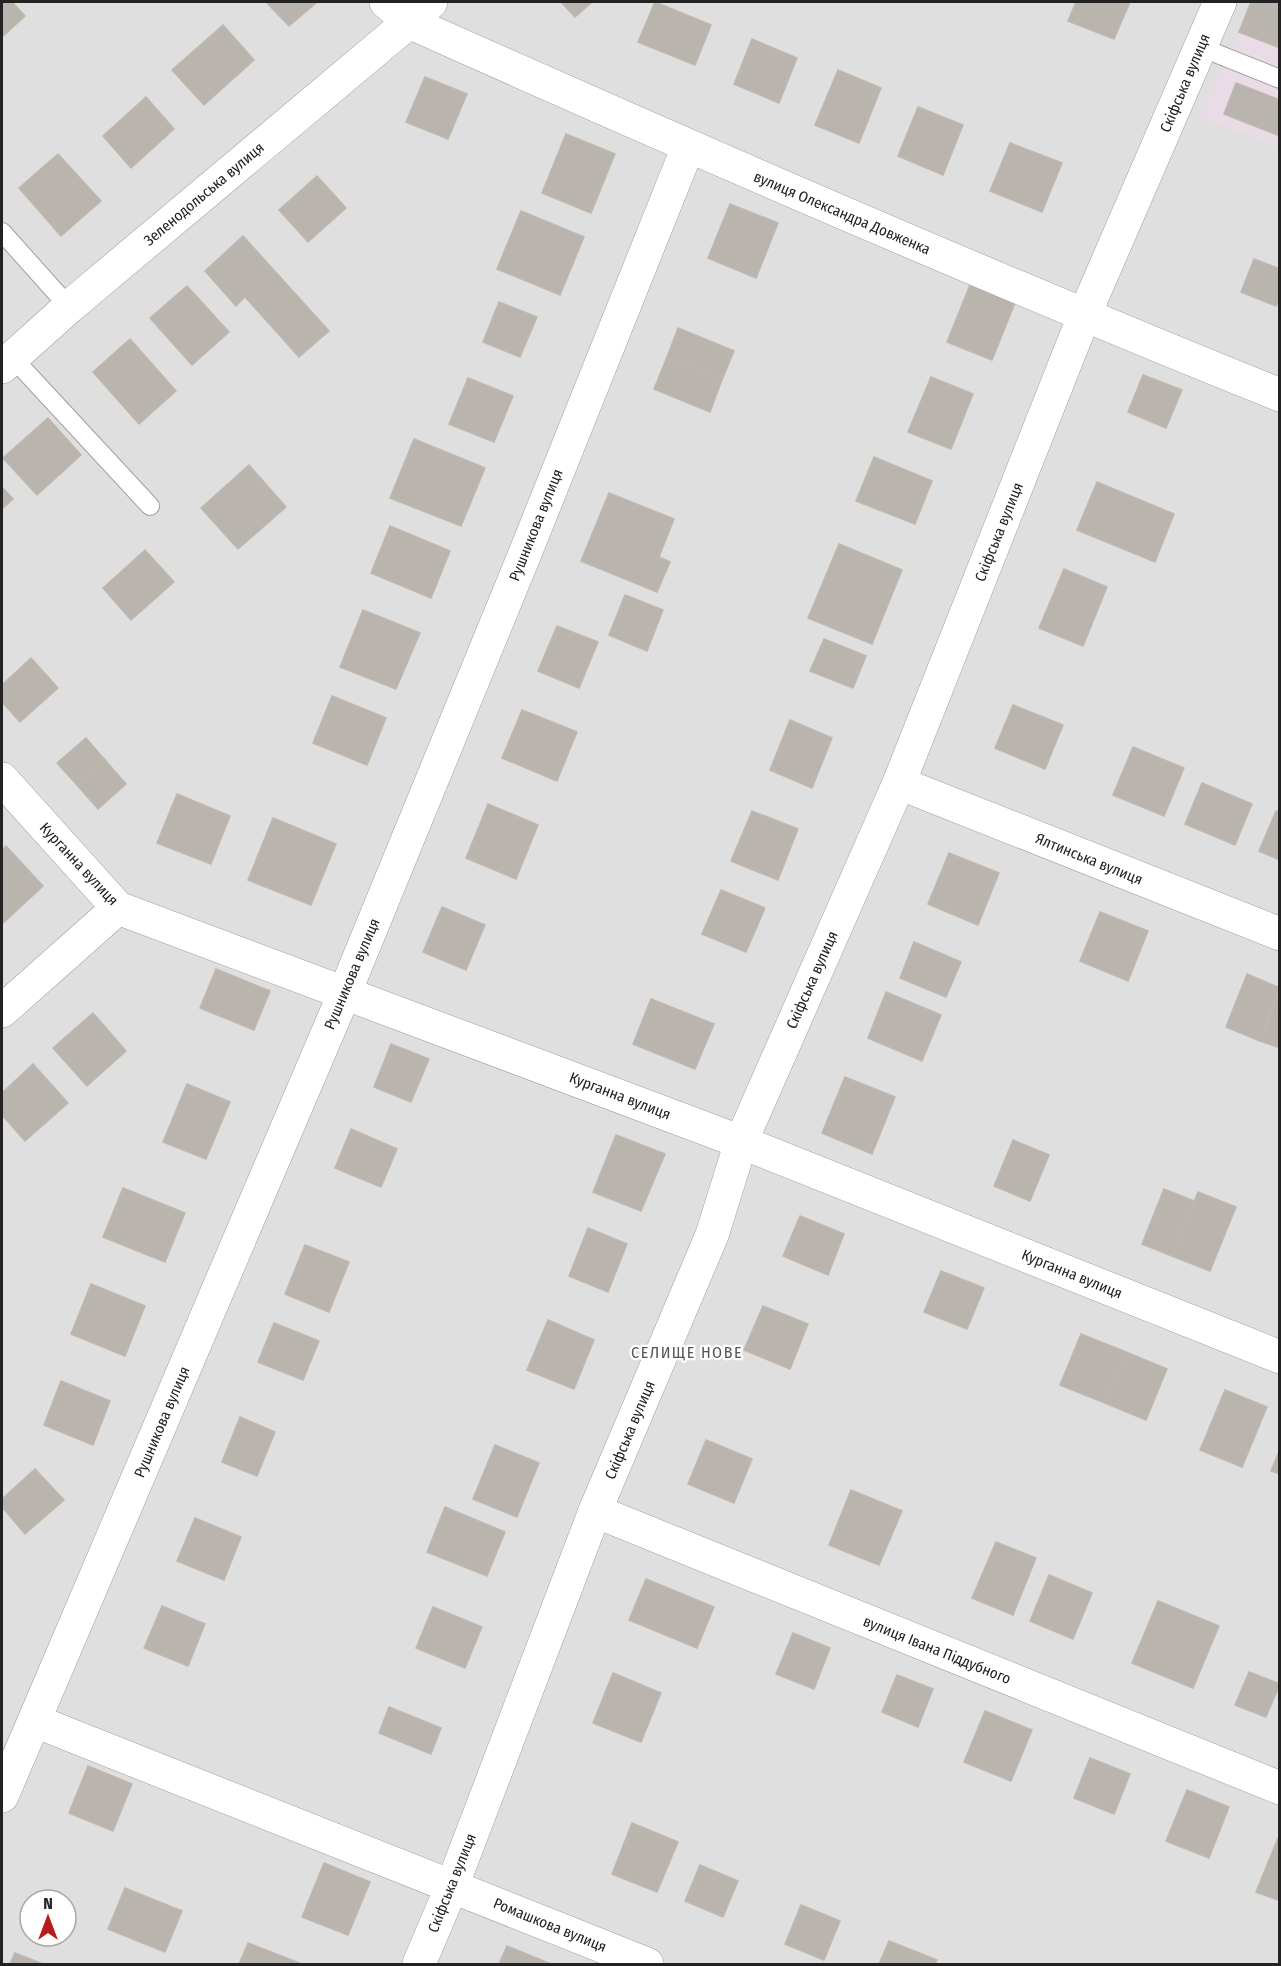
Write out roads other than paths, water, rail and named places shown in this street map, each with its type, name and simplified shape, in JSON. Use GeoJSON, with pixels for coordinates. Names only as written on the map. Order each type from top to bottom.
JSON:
{"type":"FeatureCollection","features":[{"type":"Feature","properties":{"kind":"street","name":"Скіфська вулиця"},"geometry":{"type":"LineString","coordinates":[[419,1965],[452,1886],[595,1511],[712,1235],[741,1142],[899,783],[1084,316],[1200,47],[1217,2]]}},
{"type":"Feature","properties":{"kind":"street","name":"вулиця Олександра Довженка"},"geometry":{"type":"LineString","coordinates":[[409,8],[688,147],[1084,316],[1280,395]]}},
{"type":"Feature","properties":{"kind":"street","name":"Зеленодольська вулиця"},"geometry":{"type":"LineString","coordinates":[[7,362],[409,8]]}},
{"type":"Feature","properties":{"kind":"street","name":"Рушникова вулиця"},"geometry":{"type":"LineString","coordinates":[[2,1796],[345,992],[688,147]]}},
{"type":"Feature","properties":{"kind":"street","name":"Курганна вулиця"},"geometry":{"type":"LineString","coordinates":[[2,779],[118,908],[741,1142],[1280,1357]]}},
{"type":"Feature","properties":{"kind":"street","name":"Ялтинська вулиця"},"geometry":{"type":"LineString","coordinates":[[899,783],[1280,934]]}},
{"type":"Feature","properties":{"kind":"street"},"geometry":{"type":"LineString","coordinates":[[2,1011],[118,908]]}},
{"type":"Feature","properties":{"kind":"street","name":"вулиця Івана Піддубного"},"geometry":{"type":"LineString","coordinates":[[595,1511],[1280,1788]]}},
{"type":"Feature","properties":{"kind":"street","name":"Ромашкова вулиця"},"geometry":{"type":"LineString","coordinates":[[35,1721],[648,1965]]}},
{"type":"Feature","properties":{"kind":"lane"},"geometry":{"type":"LineString","coordinates":[[1200,47],[1280,79]]}},
{"type":"Feature","properties":{"kind":"lane"},"geometry":{"type":"LineString","coordinates":[[2,232],[69,307]]}},
{"type":"Feature","properties":{"kind":"lane"},"geometry":{"type":"LineString","coordinates":[[7,362],[150,506]]}},
{"type":"Feature","properties":{"kind":"district","name":"СЕЛИЩЕ НОВЕ"},"geometry":{"type":"Point","coordinates":[687,1352]}}]}
